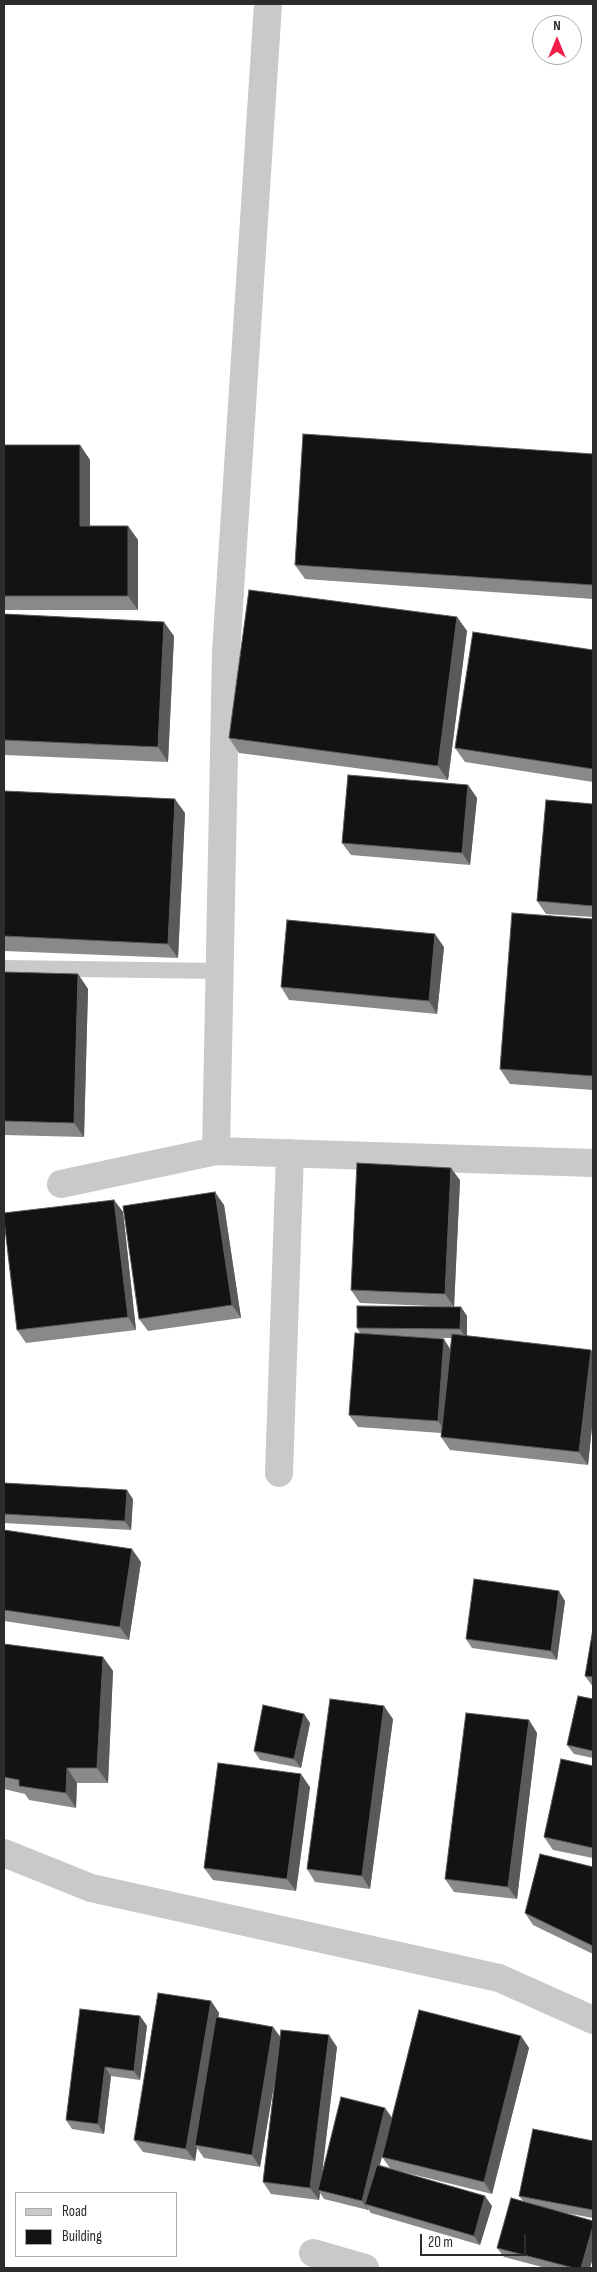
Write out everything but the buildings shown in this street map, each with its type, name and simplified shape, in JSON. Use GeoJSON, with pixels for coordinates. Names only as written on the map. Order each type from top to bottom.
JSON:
{"type":"FeatureCollection","features":[{"type":"Feature","properties":{"kind":"street"},"geometry":{"type":"LineString","coordinates":[[216,1151],[226,652],[268,4]]}},
{"type":"Feature","properties":{"kind":"street"},"geometry":{"type":"LineString","coordinates":[[61,1184],[216,1151],[593,1163]]}},
{"type":"Feature","properties":{"kind":"street"},"geometry":{"type":"LineString","coordinates":[[279,1473],[290,1153]]}},
{"type":"Feature","properties":{"kind":"street"},"geometry":{"type":"LineString","coordinates":[[4,1853],[91,1888],[499,1978],[593,2020]]}},
{"type":"Feature","properties":{"kind":"street"},"geometry":{"type":"LineString","coordinates":[[313,2254],[365,2268]]}},
{"type":"Feature","properties":{"kind":"lane"},"geometry":{"type":"LineString","coordinates":[[4,968],[219,971]]}}]}
